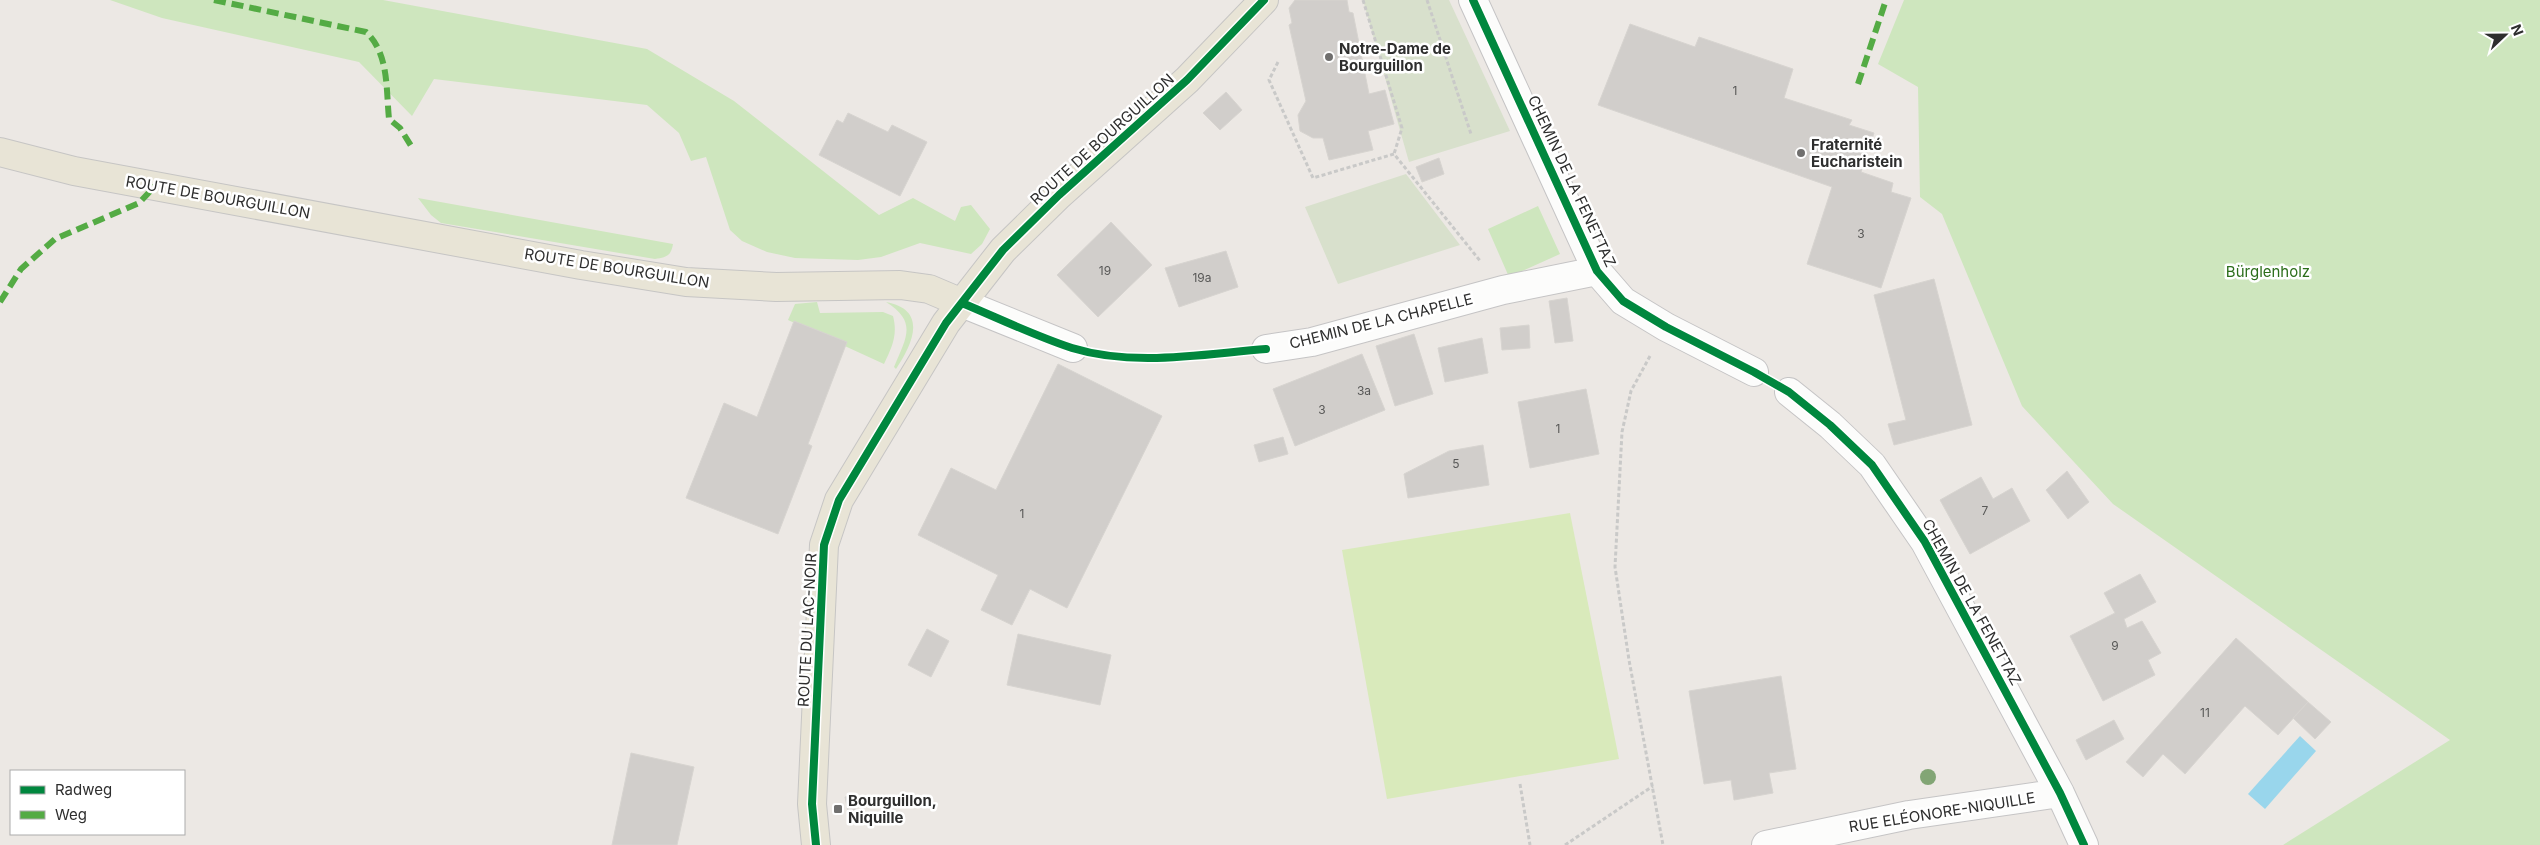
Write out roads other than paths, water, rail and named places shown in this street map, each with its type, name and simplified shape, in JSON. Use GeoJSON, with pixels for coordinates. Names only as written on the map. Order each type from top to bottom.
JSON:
{"type":"FeatureCollection","features":[{"type":"Feature","properties":{"kind":"main road","name":"ROUTE DE BOURGUILLON"},"geometry":{"type":"LineString","coordinates":[[0,152],[74,171],[580,266],[676,281],[776,287],[900,285],[929,289],[962,303],[1003,250],[1059,196],[1187,80],[1264,0]]}},
{"type":"Feature","properties":{"kind":"main road","name":"ROUTE DU LAC-NOIR"},"geometry":{"type":"LineString","coordinates":[[816,845],[812,804],[824,545],[839,500],[921,362],[946,323],[962,303]]}},
{"type":"Feature","properties":{"kind":"street","name":"CHEMIN DE LA FENETTAZ"},"geometry":{"type":"LineString","coordinates":[[1473,0],[1597,271],[1623,301],[1666,327],[1754,372]]}},
{"type":"Feature","properties":{"kind":"street","name":"CHEMIN DE LA CHAPELLE"},"geometry":{"type":"LineString","coordinates":[[1266,349],[1312,342],[1503,290],[1597,271]]}},
{"type":"Feature","properties":{"kind":"street"},"geometry":{"type":"LineString","coordinates":[[962,303],[1073,348]]}},
{"type":"Feature","properties":{"kind":"street","name":"CHEMIN DE LA FENETTAZ"},"geometry":{"type":"LineString","coordinates":[[1789,392],[1830,425],[1872,465],[1919,534],[2060,793],[2084,845]]}},
{"type":"Feature","properties":{"kind":"street","name":"RUE ELÉONORE-NIQUILLE"},"geometry":{"type":"LineString","coordinates":[[1766,845],[1909,815],[2060,793]]}},
{"type":"Feature","properties":{"kind":"water"},"geometry":{"type":"Polygon","coordinates":[[[2300,736],[2316,751],[2265,809],[2248,794],[2300,736]]]}},
{"type":"Feature","properties":{"kind":"place","name":"Notre-Dame de Bourguillon"},"geometry":{"type":"Point","coordinates":[1329,57]}},
{"type":"Feature","properties":{"kind":"place","name":"Fraternité Eucharistein"},"geometry":{"type":"Point","coordinates":[1801,153]}},
{"type":"Feature","properties":{"kind":"place","name":"Bourguillon, Niquille"},"geometry":{"type":"Point","coordinates":[838,809]}},
{"type":"Feature","properties":{"kind":"park label","name":"Bürglenholz"},"geometry":{"type":"Point","coordinates":[2268,271]}}]}
